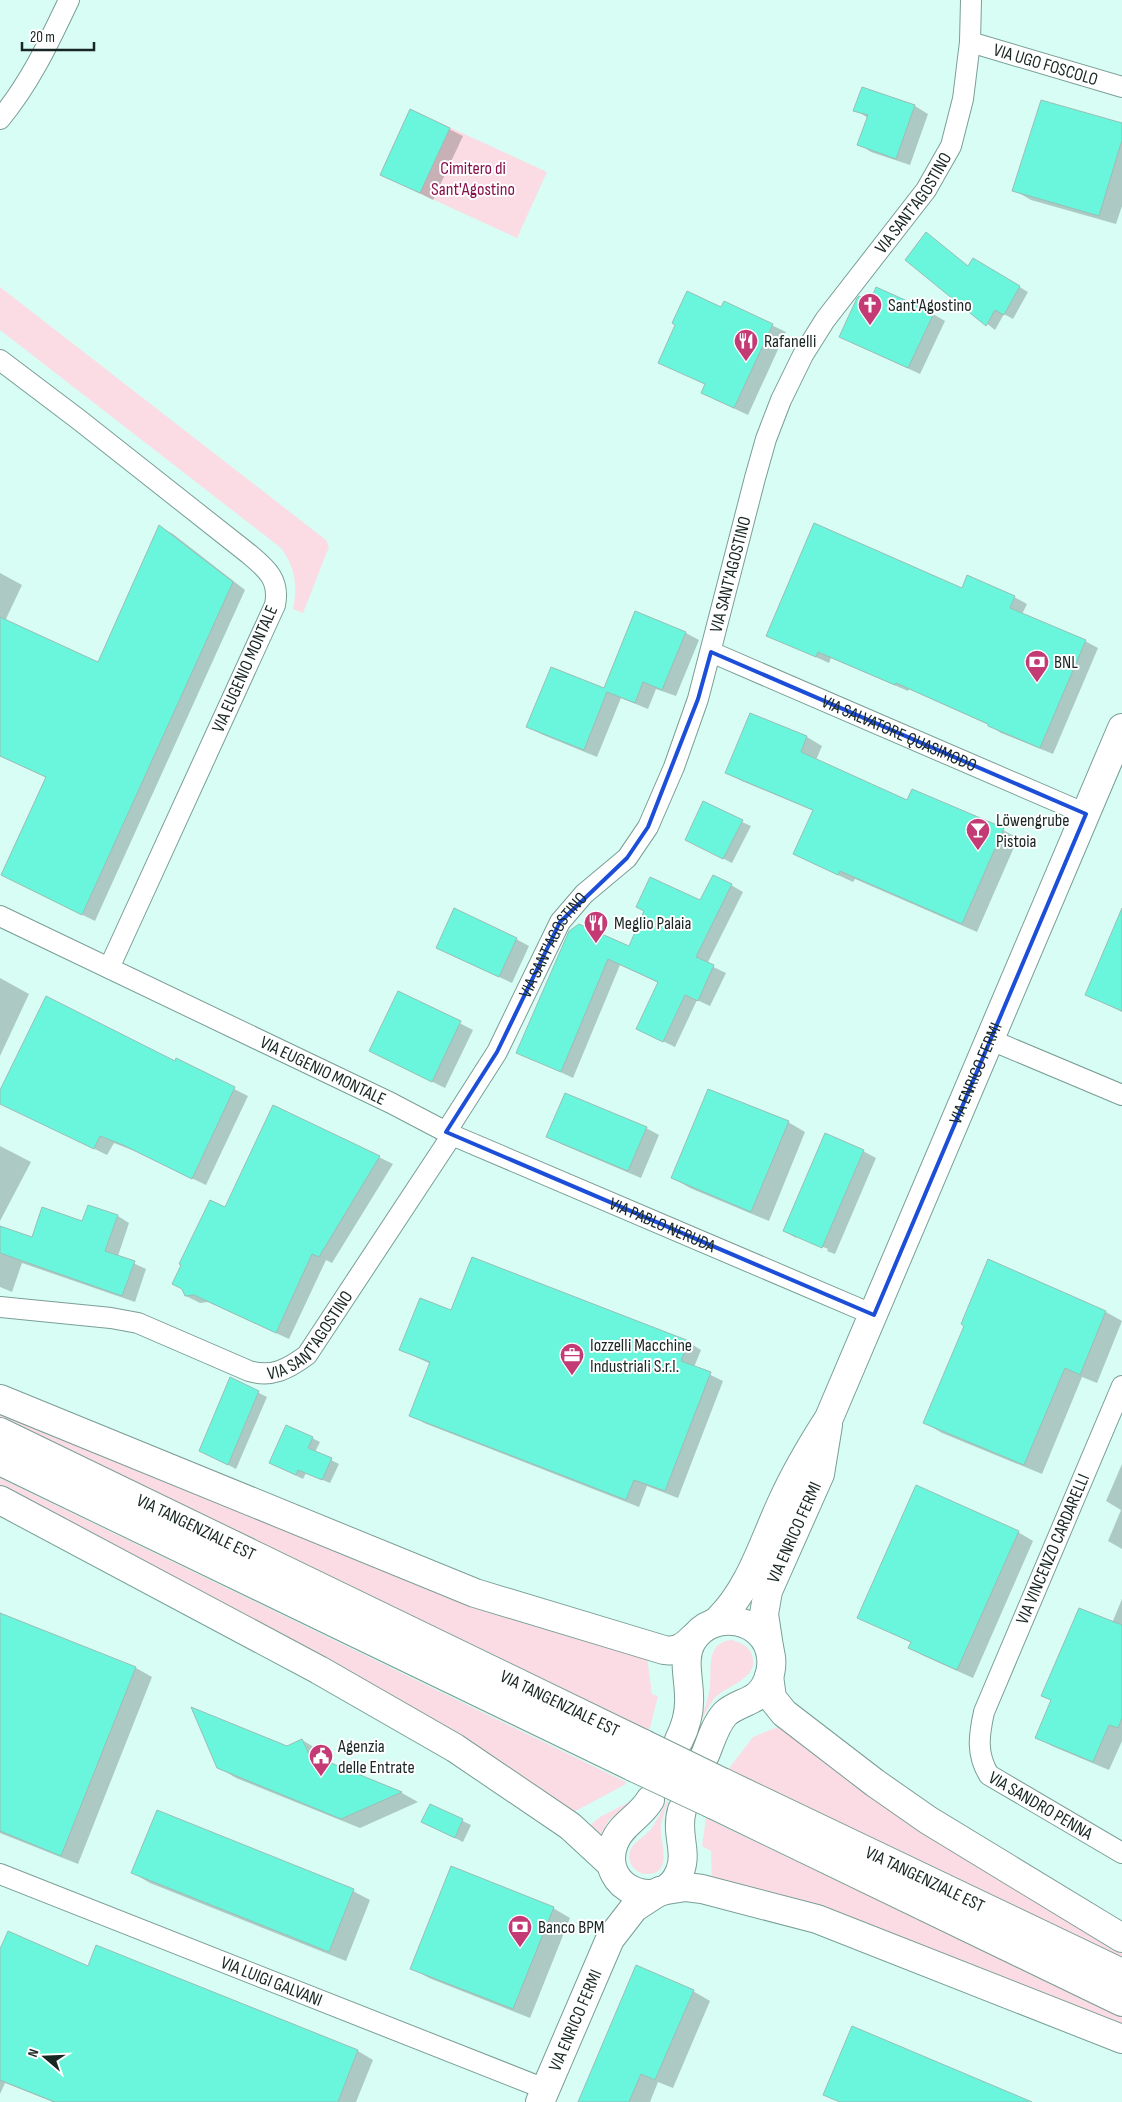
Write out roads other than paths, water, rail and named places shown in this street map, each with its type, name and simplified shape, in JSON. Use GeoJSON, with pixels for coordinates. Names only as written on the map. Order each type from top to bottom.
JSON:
{"type":"FeatureCollection","features":[{"type":"Feature","properties":{"kind":"main road","name":"VIA ENRICO FERMI"},"geometry":{"type":"LineString","coordinates":[[0,1399],[475,1594],[664,1650],[672,1652],[678,1650],[694,1638],[698,1631],[709,1623],[718,1620],[733,1606],[745,1586],[799,1466],[829,1418],[1122,728]]}},
{"type":"Feature","properties":{"kind":"main road","name":"VIA ENRICO FERMI"},"geometry":{"type":"LineString","coordinates":[[829,1418],[820,1474],[768,1592],[764,1614],[768,1647],[772,1659],[769,1676],[772,1698],[784,1713],[874,1783],[928,1820],[1122,1938]]}},
{"type":"Feature","properties":{"kind":"main road","name":"VIA TANGENZIALE EST"},"geometry":{"type":"LineString","coordinates":[[0,1432],[638,1755]]}},
{"type":"Feature","properties":{"kind":"main road","name":"VIA TANGENZIALE EST"},"geometry":{"type":"LineString","coordinates":[[0,1461],[717,1793],[1122,2002]]}},
{"type":"Feature","properties":{"kind":"main road"},"geometry":{"type":"LineString","coordinates":[[0,1500],[328,1675],[447,1744],[570,1826],[612,1868],[626,1887],[633,1891],[642,1894],[686,1887],[770,1905],[817,1918],[1122,2039]]}},
{"type":"Feature","properties":{"kind":"main road"},"geometry":{"type":"LineString","coordinates":[[718,1620],[746,1624],[764,1637],[768,1647]]}},
{"type":"Feature","properties":{"kind":"main road"},"geometry":{"type":"LineString","coordinates":[[679,1740],[688,1713],[687,1657],[694,1638]]}},
{"type":"Feature","properties":{"kind":"main road"},"geometry":{"type":"LineString","coordinates":[[705,1755],[726,1713],[757,1696],[769,1676]]}},
{"type":"Feature","properties":{"kind":"main road","name":"VIA TANGENZIALE EST"},"geometry":{"type":"LineString","coordinates":[[717,1793],[1122,1973]]}},
{"type":"Feature","properties":{"kind":"main road","name":"VIA ENRICO FERMI"},"geometry":{"type":"LineString","coordinates":[[610,1939],[616,1899],[610,1857],[617,1835],[623,1827],[641,1812],[650,1800]]}},
{"type":"Feature","properties":{"kind":"main road","name":"VIA ENRICO FERMI"},"geometry":{"type":"LineString","coordinates":[[542,2096],[610,1939],[634,1908],[675,1881],[680,1871],[683,1859],[679,1821],[682,1810]]}},
{"type":"Feature","properties":{"kind":"street"},"geometry":{"type":"LineString","coordinates":[[0,118],[27,83],[43,55],[69,0]]}},
{"type":"Feature","properties":{"kind":"street","name":"VIA SANT'AGOSTINO"},"geometry":{"type":"LineString","coordinates":[[0,1307],[111,1318],[138,1323],[260,1374],[280,1372],[307,1355],[449,1134],[497,1052],[560,922],[584,894],[628,858],[648,827],[674,767],[698,699],[755,478],[766,439],[782,400],[803,356],[825,320],[926,190],[951,146],[958,126],[963,99],[970,42],[971,0]]}},
{"type":"Feature","properties":{"kind":"street","name":"VIA UGO FOSCOLO"},"geometry":{"type":"LineString","coordinates":[[970,42],[1122,87]]}},
{"type":"Feature","properties":{"kind":"street","name":"VIA EUGENIO MONTALE"},"geometry":{"type":"LineString","coordinates":[[0,360],[260,563],[274,580],[277,589],[275,605],[110,968]]}},
{"type":"Feature","properties":{"kind":"street","name":"VIA SALVATORE QUASIMODO"},"geometry":{"type":"LineString","coordinates":[[711,652],[1086,814]]}},
{"type":"Feature","properties":{"kind":"street","name":"VIA EUGENIO MONTALE"},"geometry":{"type":"LineString","coordinates":[[0,916],[391,1103],[449,1134]]}},
{"type":"Feature","properties":{"kind":"street"},"geometry":{"type":"LineString","coordinates":[[991,1040],[1122,1095]]}},
{"type":"Feature","properties":{"kind":"street","name":"VIA PABLO NERUDA"},"geometry":{"type":"LineString","coordinates":[[449,1134],[874,1315]]}},
{"type":"Feature","properties":{"kind":"street","name":"VIA VINCENZO CARDARELLI"},"geometry":{"type":"LineString","coordinates":[[984,1712],[1122,1386]]}},
{"type":"Feature","properties":{"kind":"street","name":"VIA SANDRO PENNA"},"geometry":{"type":"LineString","coordinates":[[984,1712],[979,1741],[980,1755],[989,1775],[1122,1853]]}},
{"type":"Feature","properties":{"kind":"street","name":"VIA LUIGI GALVANI"},"geometry":{"type":"LineString","coordinates":[[0,1874],[542,2096]]}},
{"type":"Feature","properties":{"kind":"place","name":"Sant'Agostino"},"geometry":{"type":"Point","coordinates":[870,326]}},
{"type":"Feature","properties":{"kind":"place","name":"Rafanelli"},"geometry":{"type":"Point","coordinates":[746,362]}},
{"type":"Feature","properties":{"kind":"place","name":"BNL"},"geometry":{"type":"Point","coordinates":[1037,683]}},
{"type":"Feature","properties":{"kind":"place","name":"Löwengrube Pistoia"},"geometry":{"type":"Point","coordinates":[978,851]}},
{"type":"Feature","properties":{"kind":"place","name":"Meglio Palaia"},"geometry":{"type":"Point","coordinates":[596,944]}},
{"type":"Feature","properties":{"kind":"place","name":"Iozzelli Macchine Industriali S.r.l."},"geometry":{"type":"Point","coordinates":[572,1376]}},
{"type":"Feature","properties":{"kind":"place","name":"Agenzia delle Entrate"},"geometry":{"type":"Point","coordinates":[321,1777]}},
{"type":"Feature","properties":{"kind":"place","name":"Banco BPM"},"geometry":{"type":"Point","coordinates":[520,1948]}},
{"type":"Feature","properties":{"kind":"park label","name":"Cimitero di Sant'Agostino"},"geometry":{"type":"Point","coordinates":[473,178]}}]}
